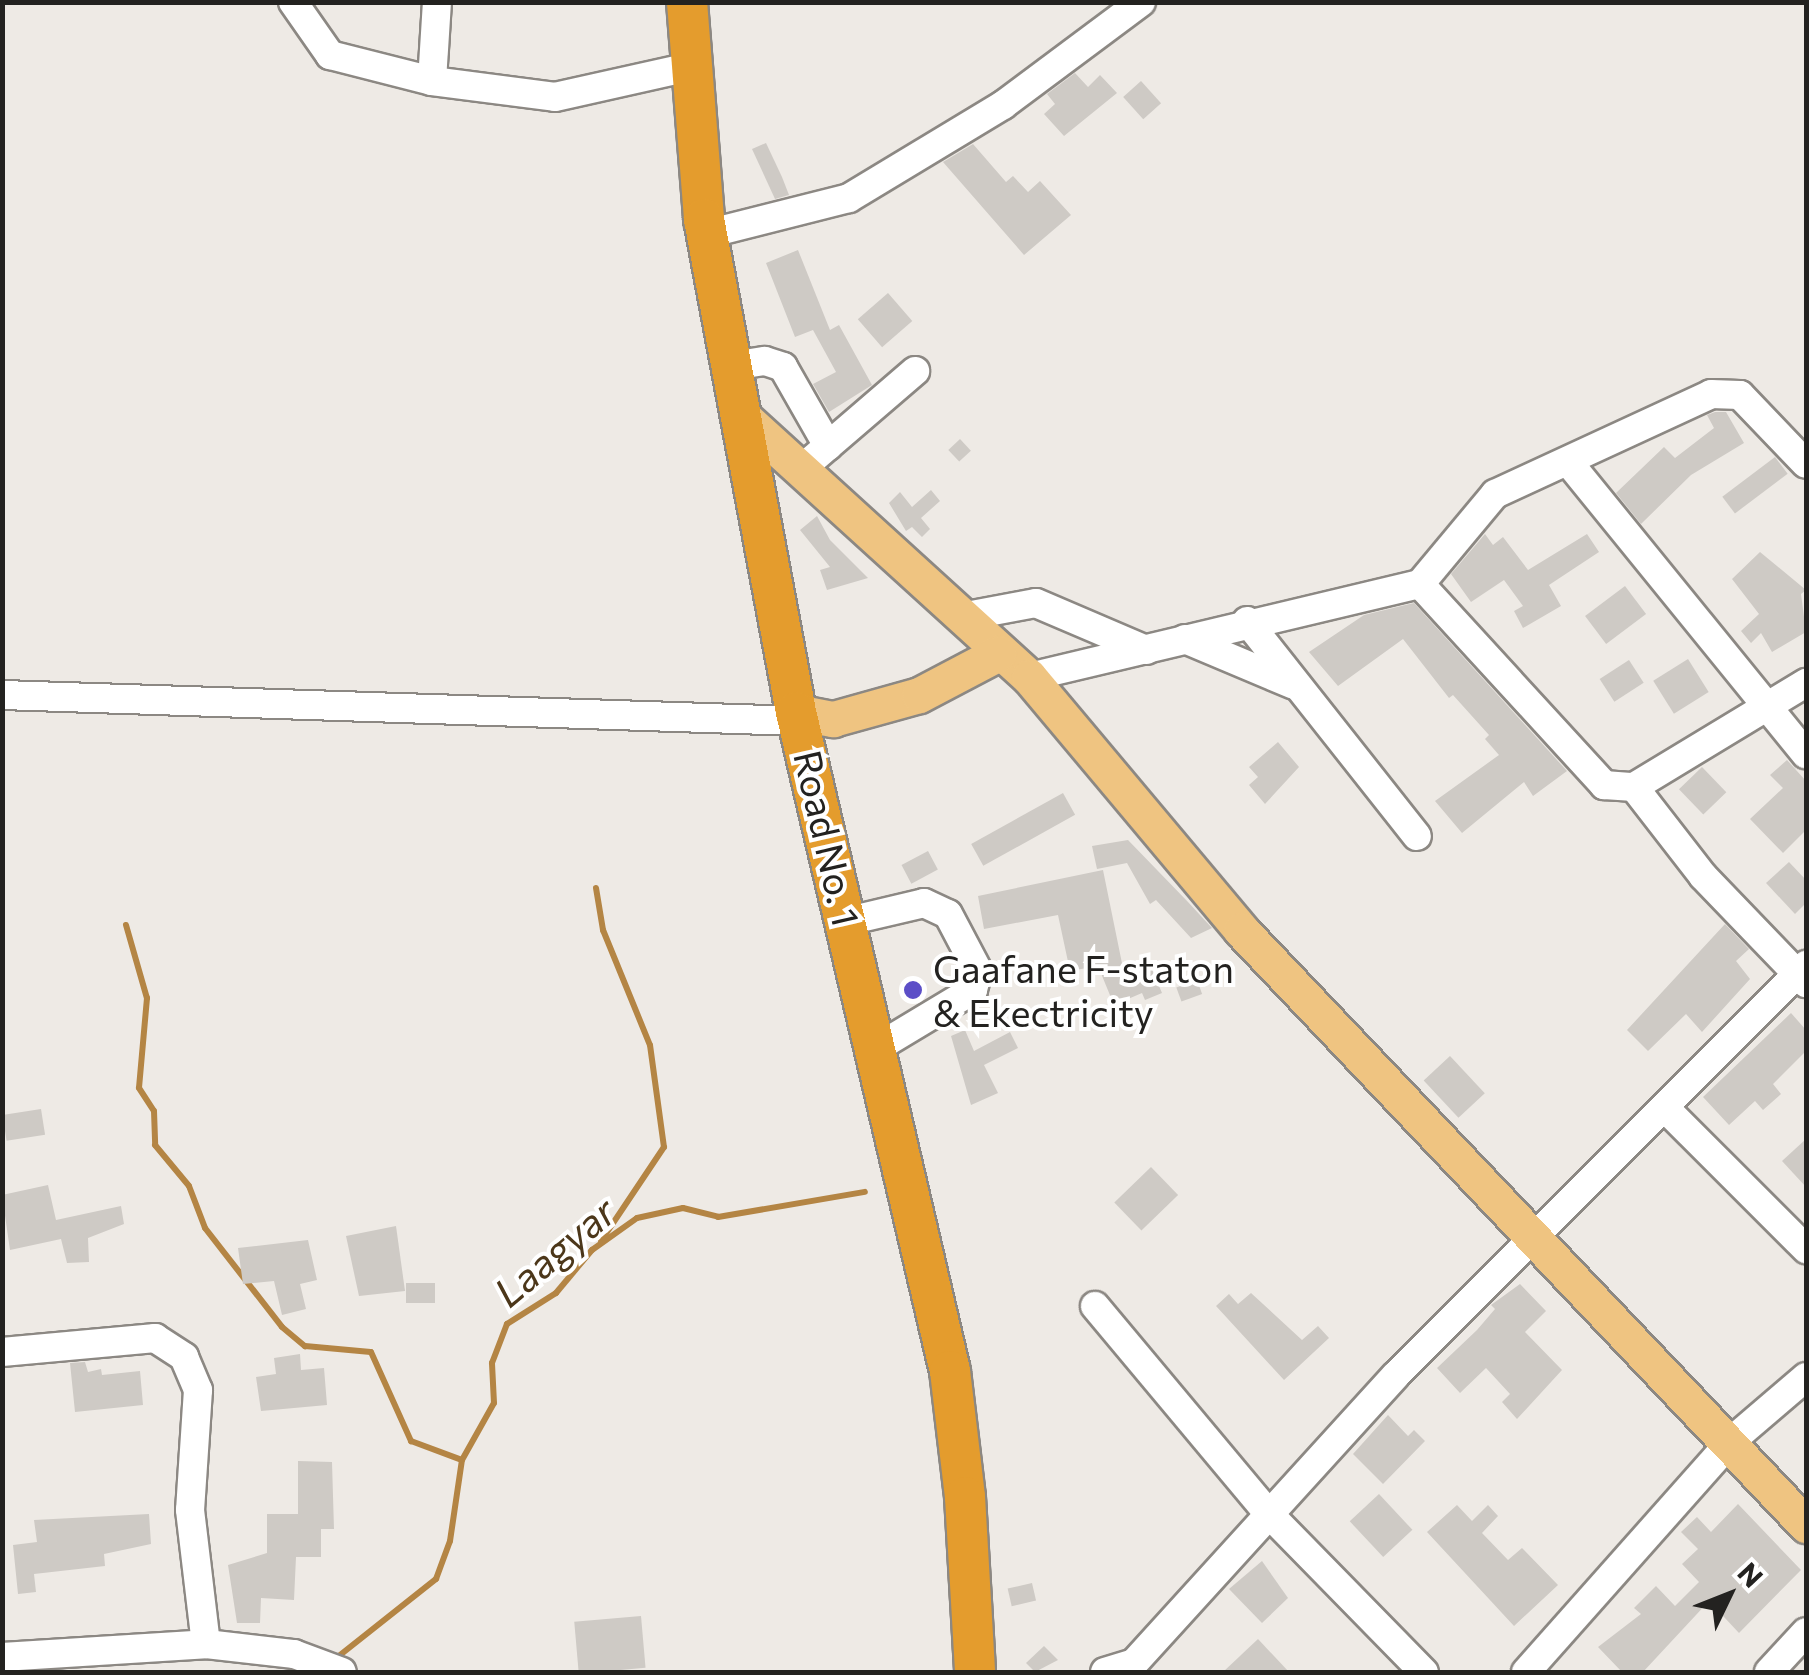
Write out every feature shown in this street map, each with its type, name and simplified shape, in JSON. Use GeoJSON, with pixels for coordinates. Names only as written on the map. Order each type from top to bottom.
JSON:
{"type":"FeatureCollection","features":[{"type":"Feature","properties":{"kind":"highway","name":"Road No. 1"},"geometry":{"type":"LineString","coordinates":[[687,2],[689,67],[707,234],[798,716],[878,1047],[950,1371],[966,1497],[974,1672]]}},
{"type":"Feature","properties":{"kind":"main road"},"geometry":{"type":"LineString","coordinates":[[741,415],[999,653],[1029,676],[1241,930],[1534,1234],[1806,1525]]}},
{"type":"Feature","properties":{"kind":"main road"},"geometry":{"type":"LineString","coordinates":[[798,716],[832,719],[919,695],[999,653]]}},
{"type":"Feature","properties":{"kind":"street"},"geometry":{"type":"LineString","coordinates":[[294,2],[330,56],[432,81],[555,96],[689,67]]}},
{"type":"Feature","properties":{"kind":"street"},"geometry":{"type":"LineString","coordinates":[[432,81],[437,2]]}},
{"type":"Feature","properties":{"kind":"street"},"geometry":{"type":"LineString","coordinates":[[707,234],[849,198],[1003,105],[1142,2]]}},
{"type":"Feature","properties":{"kind":"street"},"geometry":{"type":"LineString","coordinates":[[732,366],[766,361],[783,367],[828,446]]}},
{"type":"Feature","properties":{"kind":"street"},"geometry":{"type":"LineString","coordinates":[[800,470],[916,371]]}},
{"type":"Feature","properties":{"kind":"street"},"geometry":{"type":"LineString","coordinates":[[1029,676],[1146,650],[1247,621],[1420,584],[1494,494],[1570,464],[1710,394],[1740,395],[1806,464]]}},
{"type":"Feature","properties":{"kind":"street"},"geometry":{"type":"LineString","coordinates":[[1570,464],[1806,754]]}},
{"type":"Feature","properties":{"kind":"street"},"geometry":{"type":"LineString","coordinates":[[1420,584],[1604,785],[1634,787],[1768,710],[1806,683]]}},
{"type":"Feature","properties":{"kind":"street"},"geometry":{"type":"LineString","coordinates":[[961,617],[1036,603],[1146,650]]}},
{"type":"Feature","properties":{"kind":"street"},"geometry":{"type":"LineString","coordinates":[[1247,621],[1417,836]]}},
{"type":"Feature","properties":{"kind":"street"},"geometry":{"type":"LineString","coordinates":[[1185,639],[1299,686]]}},
{"type":"Feature","properties":{"kind":"street"},"geometry":{"type":"LineString","coordinates":[[2,695],[798,716]]}},
{"type":"Feature","properties":{"kind":"street"},"geometry":{"type":"LineString","coordinates":[[1105,1672],[1139,1668],[1270,1515],[1534,1234],[1804,974],[1704,876],[1634,787]]}},
{"type":"Feature","properties":{"kind":"street"},"geometry":{"type":"LineString","coordinates":[[848,921],[924,903],[948,914],[978,971],[972,990],[878,1047]]}},
{"type":"Feature","properties":{"kind":"street"},"geometry":{"type":"LineString","coordinates":[[1667,1110],[1806,1249]]}},
{"type":"Feature","properties":{"kind":"street"},"geometry":{"type":"LineString","coordinates":[[1096,1306],[1150,1378],[1270,1515],[1424,1672]]}},
{"type":"Feature","properties":{"kind":"street"},"geometry":{"type":"LineString","coordinates":[[2,1323],[6,1351],[154,1338],[184,1357],[198,1390],[190,1510],[206,1644]]}},
{"type":"Feature","properties":{"kind":"street"},"geometry":{"type":"LineString","coordinates":[[1526,1672],[1730,1442],[1806,1377]]}},
{"type":"Feature","properties":{"kind":"street"},"geometry":{"type":"LineString","coordinates":[[1769,1672],[1806,1632]]}},
{"type":"Feature","properties":{"kind":"street"},"geometry":{"type":"LineString","coordinates":[[3,1655],[206,1644],[342,1672]]}},
{"type":"Feature","properties":{"kind":"building"},"geometry":{"type":"Polygon","coordinates":[[[1075,73],[1088,87],[1100,75],[1117,93],[1064,136],[1044,114],[1055,104],[1047,94],[1075,73]]]}},
{"type":"Feature","properties":{"kind":"building"},"geometry":{"type":"Polygon","coordinates":[[[1141,81],[1161,103],[1143,119],[1123,97],[1141,81]]]}},
{"type":"Feature","properties":{"kind":"building"},"geometry":{"type":"Polygon","coordinates":[[[766,143],[789,195],[775,199],[752,149],[766,143]]]}},
{"type":"Feature","properties":{"kind":"building"},"geometry":{"type":"Polygon","coordinates":[[[973,144],[1006,182],[1013,176],[1028,192],[1040,181],[1071,215],[1024,255],[943,162],[973,144]]]}},
{"type":"Feature","properties":{"kind":"building"},"geometry":{"type":"Polygon","coordinates":[[[798,250],[830,330],[839,325],[872,385],[829,412],[813,384],[836,372],[813,330],[795,337],[766,263],[798,250]]]}},
{"type":"Feature","properties":{"kind":"building"},"geometry":{"type":"Polygon","coordinates":[[[888,293],[912,321],[882,347],[858,319],[888,293]]]}},
{"type":"Feature","properties":{"kind":"building"},"geometry":{"type":"Polygon","coordinates":[[[1726,412],[1744,443],[1691,475],[1641,524],[1616,493],[1664,447],[1675,458],[1714,428],[1707,415],[1726,412]]]}},
{"type":"Feature","properties":{"kind":"building"},"geometry":{"type":"Polygon","coordinates":[[[960,439],[971,451],[959,462],[948,450],[960,439]]]}},
{"type":"Feature","properties":{"kind":"building"},"geometry":{"type":"Polygon","coordinates":[[[1775,457],[1788,474],[1735,513],[1722,497],[1775,457]]]}},
{"type":"Feature","properties":{"kind":"building"},"geometry":{"type":"Polygon","coordinates":[[[931,490],[940,501],[921,518],[930,529],[922,537],[912,527],[906,531],[889,503],[900,492],[912,507],[931,490]]]}},
{"type":"Feature","properties":{"kind":"building"},"geometry":{"type":"Polygon","coordinates":[[[817,516],[830,540],[868,578],[827,590],[820,570],[830,567],[800,530],[817,516]]]}},
{"type":"Feature","properties":{"kind":"building"},"geometry":{"type":"Polygon","coordinates":[[[1485,534],[1493,545],[1503,537],[1528,570],[1587,534],[1599,552],[1549,585],[1561,606],[1523,628],[1514,611],[1523,606],[1504,580],[1471,602],[1451,574],[1485,534]]]}},
{"type":"Feature","properties":{"kind":"building"},"geometry":{"type":"Polygon","coordinates":[[[1760,552],[1806,590],[1801,594],[1806,632],[1772,652],[1761,633],[1751,643],[1741,631],[1759,614],[1732,579],[1760,552]]]}},
{"type":"Feature","properties":{"kind":"building"},"geometry":{"type":"Polygon","coordinates":[[[1625,586],[1646,614],[1606,644],[1585,616],[1625,586]]]}},
{"type":"Feature","properties":{"kind":"building"},"geometry":{"type":"Polygon","coordinates":[[[1414,603],[1567,771],[1533,796],[1524,782],[1462,833],[1435,801],[1499,755],[1485,739],[1489,735],[1453,695],[1449,698],[1403,639],[1338,686],[1309,652],[1364,615],[1414,603]]]}},
{"type":"Feature","properties":{"kind":"building"},"geometry":{"type":"Polygon","coordinates":[[[1688,659],[1709,692],[1674,714],[1653,681],[1688,659]]]}},
{"type":"Feature","properties":{"kind":"building"},"geometry":{"type":"Polygon","coordinates":[[[1629,660],[1644,683],[1614,702],[1600,679],[1629,660]]]}},
{"type":"Feature","properties":{"kind":"building"},"geometry":{"type":"Polygon","coordinates":[[[1278,742],[1299,767],[1265,804],[1249,785],[1258,777],[1249,767],[1278,742]]]}},
{"type":"Feature","properties":{"kind":"building"},"geometry":{"type":"Polygon","coordinates":[[[1787,760],[1806,781],[1806,830],[1783,853],[1750,819],[1783,788],[1770,775],[1787,760]]]}},
{"type":"Feature","properties":{"kind":"building"},"geometry":{"type":"Polygon","coordinates":[[[1702,767],[1726,792],[1703,814],[1679,789],[1702,767]]]}},
{"type":"Feature","properties":{"kind":"building"},"geometry":{"type":"Polygon","coordinates":[[[1063,793],[1075,815],[983,866],[971,844],[1063,793]]]}},
{"type":"Feature","properties":{"kind":"building"},"geometry":{"type":"Polygon","coordinates":[[[1128,840],[1212,928],[1191,938],[1156,900],[1150,904],[1127,863],[1097,869],[1092,846],[1128,840]]]}},
{"type":"Feature","properties":{"kind":"building"},"geometry":{"type":"Polygon","coordinates":[[[928,851],[938,870],[911,884],[902,865],[928,851]]]}},
{"type":"Feature","properties":{"kind":"building"},"geometry":{"type":"Polygon","coordinates":[[[1789,862],[1806,880],[1806,903],[1795,914],[1766,883],[1789,862]]]}},
{"type":"Feature","properties":{"kind":"building"},"geometry":{"type":"Polygon","coordinates":[[[1103,870],[1125,978],[1151,967],[1162,993],[1145,1000],[1142,993],[1114,1005],[1098,966],[1070,971],[1058,915],[984,929],[978,896],[1103,870]]]}},
{"type":"Feature","properties":{"kind":"building"},"geometry":{"type":"Polygon","coordinates":[[[1725,924],[1749,949],[1736,961],[1750,979],[1702,1032],[1686,1014],[1648,1051],[1627,1030],[1725,924]]]}},
{"type":"Feature","properties":{"kind":"building"},"geometry":{"type":"Polygon","coordinates":[[[1197,980],[1202,994],[1181,1002],[1176,988],[1197,980]]]}},
{"type":"Feature","properties":{"kind":"building"},"geometry":{"type":"Polygon","coordinates":[[[1791,1013],[1806,1030],[1806,1051],[1773,1084],[1781,1094],[1763,1110],[1755,1101],[1729,1125],[1703,1097],[1791,1013]]]}},
{"type":"Feature","properties":{"kind":"building"},"geometry":{"type":"Polygon","coordinates":[[[965,1030],[974,1051],[1010,1032],[1018,1048],[984,1065],[998,1093],[971,1105],[951,1036],[965,1030]]]}},
{"type":"Feature","properties":{"kind":"building"},"geometry":{"type":"Polygon","coordinates":[[[1450,1056],[1485,1093],[1458,1118],[1424,1081],[1450,1056]]]}},
{"type":"Feature","properties":{"kind":"building"},"geometry":{"type":"Polygon","coordinates":[[[41,1109],[45,1135],[7,1141],[2,1115],[41,1109]]]}},
{"type":"Feature","properties":{"kind":"building"},"geometry":{"type":"Polygon","coordinates":[[[1806,1139],[1806,1187],[1782,1161],[1806,1139]]]}},
{"type":"Feature","properties":{"kind":"building"},"geometry":{"type":"Polygon","coordinates":[[[1151,1167],[1178,1195],[1141,1230],[1114,1202],[1151,1167]]]}},
{"type":"Feature","properties":{"kind":"building"},"geometry":{"type":"Polygon","coordinates":[[[48,1185],[56,1220],[121,1206],[124,1224],[88,1238],[89,1262],[67,1263],[61,1239],[10,1250],[2,1195],[48,1185]]]}},
{"type":"Feature","properties":{"kind":"building"},"geometry":{"type":"Polygon","coordinates":[[[396,1226],[405,1291],[359,1296],[346,1236],[396,1226]]]}},
{"type":"Feature","properties":{"kind":"building"},"geometry":{"type":"Polygon","coordinates":[[[308,1240],[317,1280],[300,1284],[306,1309],[282,1315],[274,1281],[243,1284],[238,1248],[308,1240]]]}},
{"type":"Feature","properties":{"kind":"building"},"geometry":{"type":"Polygon","coordinates":[[[406,1283],[435,1283],[435,1303],[406,1303],[406,1283]]]}},
{"type":"Feature","properties":{"kind":"building"},"geometry":{"type":"Polygon","coordinates":[[[1520,1284],[1546,1311],[1525,1332],[1562,1370],[1517,1419],[1502,1402],[1510,1394],[1486,1368],[1460,1393],[1437,1368],[1495,1309],[1491,1305],[1520,1284]]]}},
{"type":"Feature","properties":{"kind":"building"},"geometry":{"type":"Polygon","coordinates":[[[1251,1293],[1302,1340],[1318,1326],[1329,1338],[1284,1380],[1216,1306],[1229,1294],[1238,1304],[1251,1293]]]}},
{"type":"Feature","properties":{"kind":"building"},"geometry":{"type":"Polygon","coordinates":[[[300,1354],[301,1370],[324,1368],[327,1405],[261,1411],[256,1377],[276,1374],[274,1358],[300,1354]]]}},
{"type":"Feature","properties":{"kind":"building"},"geometry":{"type":"Polygon","coordinates":[[[85,1362],[88,1372],[101,1369],[102,1375],[140,1371],[143,1405],[75,1412],[70,1363],[85,1362]]]}},
{"type":"Feature","properties":{"kind":"building"},"geometry":{"type":"Polygon","coordinates":[[[1388,1415],[1408,1436],[1414,1430],[1425,1441],[1383,1484],[1353,1454],[1388,1415]]]}},
{"type":"Feature","properties":{"kind":"building"},"geometry":{"type":"Polygon","coordinates":[[[298,1461],[332,1462],[334,1529],[321,1529],[321,1557],[296,1557],[294,1600],[261,1598],[260,1623],[237,1623],[228,1565],[267,1553],[267,1514],[298,1514],[298,1461]]]}},
{"type":"Feature","properties":{"kind":"building"},"geometry":{"type":"Polygon","coordinates":[[[1379,1494],[1412,1530],[1383,1557],[1350,1521],[1379,1494]]]}},
{"type":"Feature","properties":{"kind":"building"},"geometry":{"type":"Polygon","coordinates":[[[1738,1504],[1801,1570],[1739,1633],[1709,1601],[1643,1672],[1622,1672],[1598,1647],[1641,1614],[1634,1608],[1656,1586],[1675,1606],[1699,1582],[1682,1564],[1698,1549],[1681,1532],[1697,1517],[1711,1532],[1738,1504]]]}},
{"type":"Feature","properties":{"kind":"building"},"geometry":{"type":"Polygon","coordinates":[[[1457,1505],[1472,1521],[1488,1505],[1498,1516],[1482,1533],[1508,1560],[1522,1548],[1558,1585],[1514,1626],[1427,1532],[1457,1505]]]}},
{"type":"Feature","properties":{"kind":"building"},"geometry":{"type":"Polygon","coordinates":[[[149,1514],[151,1544],[104,1554],[105,1566],[34,1574],[36,1592],[18,1594],[13,1545],[37,1542],[34,1520],[149,1514]]]}},
{"type":"Feature","properties":{"kind":"building"},"geometry":{"type":"Polygon","coordinates":[[[1262,1561],[1288,1598],[1262,1623],[1229,1589],[1262,1561]]]}},
{"type":"Feature","properties":{"kind":"building"},"geometry":{"type":"Polygon","coordinates":[[[1032,1583],[1036,1601],[1012,1606],[1008,1589],[1032,1583]]]}},
{"type":"Feature","properties":{"kind":"building"},"geometry":{"type":"Polygon","coordinates":[[[641,1616],[646,1668],[579,1672],[574,1622],[641,1616]]]}},
{"type":"Feature","properties":{"kind":"building"},"geometry":{"type":"Polygon","coordinates":[[[1258,1639],[1289,1672],[1223,1672],[1258,1639]]]}},
{"type":"Feature","properties":{"kind":"building"},"geometry":{"type":"Polygon","coordinates":[[[1044,1646],[1058,1660],[1035,1672],[1026,1663],[1044,1646]]]}},
{"type":"Feature","properties":{"kind":"waterway"},"geometry":{"type":"LineString","coordinates":[[596,888],[603,930],[650,1045],[664,1147],[601,1241]]}},
{"type":"Feature","properties":{"kind":"waterway"},"geometry":{"type":"LineString","coordinates":[[126,925],[147,998],[139,1088],[154,1111],[155,1145],[189,1186],[205,1228],[282,1327],[305,1346],[371,1352],[411,1441],[462,1460]]}},
{"type":"Feature","properties":{"kind":"waterway","name":"Laagyar"},"geometry":{"type":"LineString","coordinates":[[335,1659],[436,1579],[450,1541],[462,1460],[494,1403],[492,1363],[507,1324],[556,1293],[592,1250],[637,1218],[683,1208],[718,1217],[865,1192]]}},
{"type":"Feature","properties":{"kind":"place","name":"Gaafane F-staton & Ekectricity"},"geometry":{"type":"Point","coordinates":[913,990]}}]}
